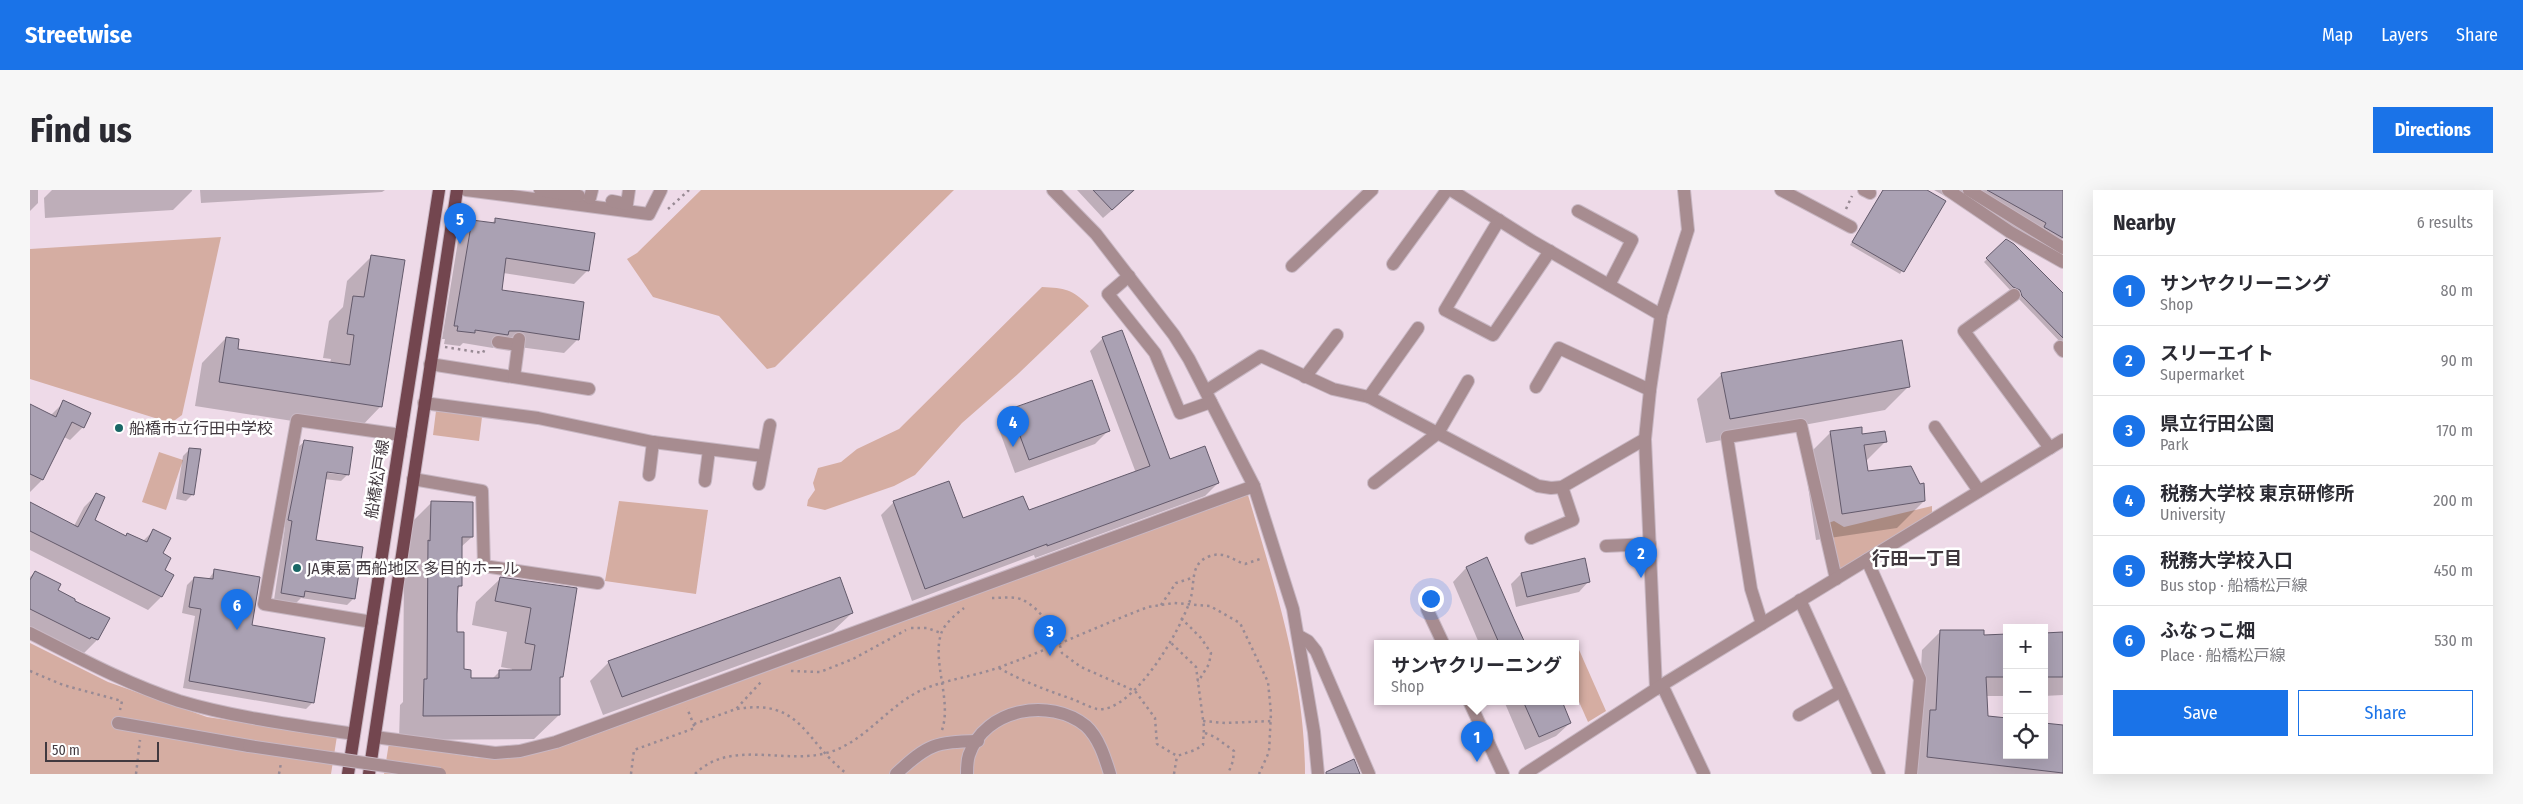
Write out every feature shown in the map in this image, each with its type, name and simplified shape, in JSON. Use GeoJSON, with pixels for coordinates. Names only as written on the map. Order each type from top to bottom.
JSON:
{"type":"FeatureCollection","features":[{"type":"Feature","properties":{"kind":"main road","name":"船橋松戸線"},"geometry":{"type":"LineString","coordinates":[[348,774],[439,190]]}},
{"type":"Feature","properties":{"kind":"main road"},"geometry":{"type":"LineString","coordinates":[[369,774],[457,190]]}},
{"type":"Feature","properties":{"kind":"street"},"geometry":{"type":"LineString","coordinates":[[466,190],[649,214],[661,190]]}},
{"type":"Feature","properties":{"kind":"street"},"geometry":{"type":"LineString","coordinates":[[540,190],[591,194],[627,204],[629,190]]}},
{"type":"Feature","properties":{"kind":"street"},"geometry":{"type":"LineString","coordinates":[[1053,190],[1096,234],[1174,335],[1254,486],[1276,554],[1299,636],[1318,774]]}},
{"type":"Feature","properties":{"kind":"street"},"geometry":{"type":"LineString","coordinates":[[1292,266],[1372,190]]}},
{"type":"Feature","properties":{"kind":"street"},"geometry":{"type":"LineString","coordinates":[[1393,264],[1449,190],[1661,315]]}},
{"type":"Feature","properties":{"kind":"street"},"geometry":{"type":"LineString","coordinates":[[1684,190],[1688,230],[1661,315],[1645,439],[1659,687],[1704,774]]}},
{"type":"Feature","properties":{"kind":"street"},"geometry":{"type":"LineString","coordinates":[[1781,190],[1845,224]]}},
{"type":"Feature","properties":{"kind":"street"},"geometry":{"type":"LineString","coordinates":[[1948,190],[2010,232],[2063,262]]}},
{"type":"Feature","properties":{"kind":"street"},"geometry":{"type":"LineString","coordinates":[[1968,190],[2063,248]]}},
{"type":"Feature","properties":{"kind":"street"},"geometry":{"type":"LineString","coordinates":[[1578,211],[1632,240],[1609,286]]}},
{"type":"Feature","properties":{"kind":"street"},"geometry":{"type":"LineString","coordinates":[[1499,220],[1444,310],[1493,335],[1550,251]]}},
{"type":"Feature","properties":{"kind":"street"},"geometry":{"type":"LineString","coordinates":[[1129,276],[1108,294],[1155,353],[1180,413],[1208,396],[1261,356],[1333,389],[1369,397],[1538,486],[1562,487],[1645,439]]}},
{"type":"Feature","properties":{"kind":"street"},"geometry":{"type":"LineString","coordinates":[[2014,295],[1964,331],[2050,448]]}},
{"type":"Feature","properties":{"kind":"street"},"geometry":{"type":"LineString","coordinates":[[1369,397],[1418,328]]}},
{"type":"Feature","properties":{"kind":"street"},"geometry":{"type":"LineString","coordinates":[[1305,377],[1337,335]]}},
{"type":"Feature","properties":{"kind":"street"},"geometry":{"type":"LineString","coordinates":[[498,342],[519,342],[514,377]]}},
{"type":"Feature","properties":{"kind":"street"},"geometry":{"type":"LineString","coordinates":[[1536,387],[1559,348],[1650,390]]}},
{"type":"Feature","properties":{"kind":"street"},"geometry":{"type":"LineString","coordinates":[[430,364],[589,388]]}},
{"type":"Feature","properties":{"kind":"street"},"geometry":{"type":"LineString","coordinates":[[1374,482],[1438,433],[1468,382]]}},
{"type":"Feature","properties":{"kind":"street"},"geometry":{"type":"LineString","coordinates":[[424,403],[538,418],[654,442],[763,456]]}},
{"type":"Feature","properties":{"kind":"street"},"geometry":{"type":"LineString","coordinates":[[372,622],[264,604],[297,420],[401,435]]}},
{"type":"Feature","properties":{"kind":"street"},"geometry":{"type":"LineString","coordinates":[[759,484],[770,425]]}},
{"type":"Feature","properties":{"kind":"street"},"geometry":{"type":"LineString","coordinates":[[1762,624],[1751,589],[1726,437],[1801,425],[1836,579]]}},
{"type":"Feature","properties":{"kind":"street"},"geometry":{"type":"LineString","coordinates":[[1935,427],[1979,491]]}},
{"type":"Feature","properties":{"kind":"street"},"geometry":{"type":"LineString","coordinates":[[1525,774],[1659,687],[2063,440]]}},
{"type":"Feature","properties":{"kind":"street"},"geometry":{"type":"LineString","coordinates":[[649,476],[654,442]]}},
{"type":"Feature","properties":{"kind":"street"},"geometry":{"type":"LineString","coordinates":[[705,481],[709,450]]}},
{"type":"Feature","properties":{"kind":"street"},"geometry":{"type":"LineString","coordinates":[[413,479],[482,491],[484,566],[598,583]]}},
{"type":"Feature","properties":{"kind":"street"},"geometry":{"type":"LineString","coordinates":[[375,737],[470,750],[520,752],[556,742],[1254,486]]}},
{"type":"Feature","properties":{"kind":"street"},"geometry":{"type":"LineString","coordinates":[[1531,538],[1573,520],[1562,487]]}},
{"type":"Feature","properties":{"kind":"street"},"geometry":{"type":"LineString","coordinates":[[1606,546],[1650,544]]}},
{"type":"Feature","properties":{"kind":"street"},"geometry":{"type":"LineString","coordinates":[[1867,560],[1920,679],[1911,774]]}},
{"type":"Feature","properties":{"kind":"street"},"geometry":{"type":"LineString","coordinates":[[1800,600],[1879,774]]}},
{"type":"Feature","properties":{"kind":"street"},"geometry":{"type":"LineString","coordinates":[[1427,609],[1442,640]]}},
{"type":"Feature","properties":{"kind":"street"},"geometry":{"type":"LineString","coordinates":[[30,633],[119,678],[178,700],[225,713],[354,734]]}},
{"type":"Feature","properties":{"kind":"street"},"geometry":{"type":"LineString","coordinates":[[1299,636],[1308,641],[1316,651],[1369,774]]}},
{"type":"Feature","properties":{"kind":"street"},"geometry":{"type":"LineString","coordinates":[[1799,715],[1841,691]]}},
{"type":"Feature","properties":{"kind":"street"},"geometry":{"type":"LineString","coordinates":[[1471,705],[1503,774]]}},
{"type":"Feature","properties":{"kind":"street"},"geometry":{"type":"LineString","coordinates":[[967,774],[969,754],[984,730],[1007,715],[1035,709],[1063,713],[1086,727],[1103,751],[1110,774]]}},
{"type":"Feature","properties":{"kind":"street"},"geometry":{"type":"LineString","coordinates":[[118,723],[249,746],[440,774]]}},
{"type":"Feature","properties":{"kind":"street"},"geometry":{"type":"LineString","coordinates":[[896,774],[926,748],[938,744],[978,741]]}},
{"type":"Feature","properties":{"kind":"path"},"geometry":{"type":"LineString","coordinates":[[1845,224],[1855,190]]}},
{"type":"Feature","properties":{"kind":"path"},"geometry":{"type":"LineString","coordinates":[[444,347],[484,353],[484,348],[497,350],[498,342]]}},
{"type":"Feature","properties":{"kind":"path"},"geometry":{"type":"LineString","coordinates":[[999,668],[1023,681],[1098,709],[1112,706],[1135,691],[1170,642],[1191,596],[1192,578],[1196,565],[1209,556],[1225,554],[1245,564],[1276,554]]}},
{"type":"Feature","properties":{"kind":"path"},"geometry":{"type":"LineString","coordinates":[[1161,605],[1176,583],[1192,578]]}},
{"type":"Feature","properties":{"kind":"path"},"geometry":{"type":"LineString","coordinates":[[987,598],[1022,599],[1046,621],[1060,644],[1062,653],[1081,666],[1135,691],[1155,718],[1157,744],[1177,756],[1203,745],[1204,733],[1196,667],[1170,642]]}},
{"type":"Feature","properties":{"kind":"path"},"geometry":{"type":"LineString","coordinates":[[938,744],[944,726],[941,633],[954,615],[971,603]]}},
{"type":"Feature","properties":{"kind":"path"},"geometry":{"type":"LineString","coordinates":[[695,774],[704,765],[722,758],[745,754],[805,757],[826,753],[856,738],[894,707],[923,689],[999,668],[1148,607],[1188,604],[1210,606],[1240,623],[1268,682],[1271,721],[1269,752],[1259,774]]}},
{"type":"Feature","properties":{"kind":"path"},"geometry":{"type":"LineString","coordinates":[[1181,618],[1201,638],[1211,653],[1209,664],[1197,684]]}},
{"type":"Feature","properties":{"kind":"path"},"geometry":{"type":"LineString","coordinates":[[789,671],[820,672],[853,659],[911,628],[927,628],[941,633]]}},
{"type":"Feature","properties":{"kind":"path"},"geometry":{"type":"LineString","coordinates":[[30,671],[63,685],[122,700],[118,723]]}},
{"type":"Feature","properties":{"kind":"path"},"geometry":{"type":"LineString","coordinates":[[736,709],[767,676]]}},
{"type":"Feature","properties":{"kind":"path"},"geometry":{"type":"LineString","coordinates":[[631,774],[634,750],[695,728],[682,696]]}},
{"type":"Feature","properties":{"kind":"path"},"geometry":{"type":"LineString","coordinates":[[694,724],[736,709],[759,705],[776,709],[792,717],[847,774]]}},
{"type":"Feature","properties":{"kind":"path"},"geometry":{"type":"LineString","coordinates":[[1203,721],[1225,723],[1271,721]]}},
{"type":"Feature","properties":{"kind":"path"},"geometry":{"type":"LineString","coordinates":[[136,774],[142,726]]}},
{"type":"Feature","properties":{"kind":"path"},"geometry":{"type":"LineString","coordinates":[[1204,733],[1215,737],[1234,751],[1228,774]]}},
{"type":"Feature","properties":{"kind":"path"},"geometry":{"type":"LineString","coordinates":[[1174,774],[1177,756]]}},
{"type":"Feature","properties":{"kind":"shaded area"},"geometry":{"type":"Polygon","coordinates":[[[701,190],[954,190],[775,367],[767,369],[719,316],[653,297],[627,259],[637,253],[701,190]]]}},
{"type":"Feature","properties":{"kind":"shaded area"},"geometry":{"type":"Polygon","coordinates":[[[221,237],[182,415],[171,423],[30,379],[30,249],[221,237]]]}},
{"type":"Feature","properties":{"kind":"shaded area"},"geometry":{"type":"Polygon","coordinates":[[[1042,287],[1068,290],[1089,306],[1019,373],[962,423],[915,475],[894,486],[825,510],[807,506],[808,500],[815,490],[813,483],[818,468],[841,462],[857,449],[899,429],[1042,287]]]}},
{"type":"Feature","properties":{"kind":"shaded area"},"geometry":{"type":"Polygon","coordinates":[[[436,411],[482,417],[479,441],[433,435],[436,411]]]}},
{"type":"Feature","properties":{"kind":"shaded area"},"geometry":{"type":"Polygon","coordinates":[[[159,452],[183,460],[166,510],[142,502],[159,452]]]}},
{"type":"Feature","properties":{"kind":"shaded area"},"geometry":{"type":"Polygon","coordinates":[[[1248,495],[1278,598],[1294,667],[1304,738],[1305,774],[384,774],[389,743],[479,758],[520,757],[558,748],[1248,495]]]}},
{"type":"Feature","properties":{"kind":"shaded area"},"geometry":{"type":"Polygon","coordinates":[[[619,501],[708,510],[696,594],[605,581],[619,501]]]}},
{"type":"Feature","properties":{"kind":"shaded area"},"geometry":{"type":"Polygon","coordinates":[[[1932,506],[1932,515],[1843,572],[1837,566],[1828,523],[1834,521],[1844,527],[1932,506]]]}},
{"type":"Feature","properties":{"kind":"shaded area"},"geometry":{"type":"Polygon","coordinates":[[[30,643],[108,682],[207,717],[337,736],[331,774],[30,774],[30,643]]]}},
{"type":"Feature","properties":{"kind":"shaded area"},"geometry":{"type":"Polygon","coordinates":[[[1579,650],[1606,711],[1588,722],[1579,702],[1579,650]]]}},
{"type":"Feature","properties":{"kind":"building"},"geometry":{"type":"Polygon","coordinates":[[[1093,190],[1134,190],[1112,210],[1093,190]]]}},
{"type":"Feature","properties":{"kind":"building"},"geometry":{"type":"Polygon","coordinates":[[[1883,190],[1927,190],[1946,201],[1904,272],[1852,242],[1883,190]]]}},
{"type":"Feature","properties":{"kind":"building"},"geometry":{"type":"Polygon","coordinates":[[[1987,190],[2063,190],[2063,238],[2044,227],[2046,223],[1987,190]]]}},
{"type":"Feature","properties":{"kind":"building"},"geometry":{"type":"Polygon","coordinates":[[[495,218],[595,233],[589,271],[506,258],[502,290],[584,302],[579,340],[520,331],[509,331],[508,335],[475,330],[475,333],[457,331],[458,326],[454,326],[472,220],[495,223],[495,218]]]}},
{"type":"Feature","properties":{"kind":"building"},"geometry":{"type":"Polygon","coordinates":[[[2006,239],[2014,244],[2063,293],[2063,338],[2022,296],[2020,290],[2013,287],[1986,258],[2006,239]]]}},
{"type":"Feature","properties":{"kind":"building"},"geometry":{"type":"Polygon","coordinates":[[[371,255],[405,260],[382,407],[219,382],[226,337],[239,339],[238,349],[350,365],[354,335],[347,334],[353,296],[364,297],[371,255]]]}},
{"type":"Feature","properties":{"kind":"building"},"geometry":{"type":"Polygon","coordinates":[[[1122,330],[1170,459],[1205,446],[1219,483],[925,589],[893,501],[949,481],[963,518],[1023,496],[1029,510],[1150,466],[1102,337],[1122,330]]]}},
{"type":"Feature","properties":{"kind":"building"},"geometry":{"type":"Polygon","coordinates":[[[1902,340],[1910,387],[1730,419],[1721,373],[1902,340]]]}},
{"type":"Feature","properties":{"kind":"building"},"geometry":{"type":"Polygon","coordinates":[[[1092,380],[1110,431],[1029,460],[1010,409],[1092,380]]]}},
{"type":"Feature","properties":{"kind":"building"},"geometry":{"type":"Polygon","coordinates":[[[63,400],[91,413],[84,428],[72,422],[43,480],[30,474],[30,404],[56,417],[63,400]]]}},
{"type":"Feature","properties":{"kind":"building"},"geometry":{"type":"Polygon","coordinates":[[[1862,427],[1862,434],[1885,431],[1887,442],[1864,445],[1868,471],[1911,466],[1920,484],[1924,483],[1925,501],[1842,514],[1830,431],[1862,427]]]}},
{"type":"Feature","properties":{"kind":"building"},"geometry":{"type":"Polygon","coordinates":[[[304,440],[353,447],[349,475],[327,472],[316,540],[363,547],[355,599],[305,591],[304,597],[281,593],[292,521],[288,520],[304,440]]]}},
{"type":"Feature","properties":{"kind":"building"},"geometry":{"type":"Polygon","coordinates":[[[189,448],[201,449],[194,495],[183,493],[189,448]]]}},
{"type":"Feature","properties":{"kind":"building"},"geometry":{"type":"Polygon","coordinates":[[[96,493],[105,497],[95,520],[126,536],[127,533],[147,542],[153,529],[171,538],[163,553],[171,558],[165,570],[174,575],[162,597],[30,531],[30,502],[78,527],[96,493]]]}},
{"type":"Feature","properties":{"kind":"building"},"geometry":{"type":"Polygon","coordinates":[[[431,501],[473,502],[473,537],[462,537],[462,586],[458,586],[457,614],[457,632],[464,632],[464,669],[471,670],[471,678],[499,678],[499,670],[531,670],[535,645],[525,643],[531,608],[495,601],[500,577],[577,588],[563,677],[560,677],[560,715],[423,716],[424,679],[427,679],[428,540],[430,541],[431,501]]]}},
{"type":"Feature","properties":{"kind":"building"},"geometry":{"type":"Polygon","coordinates":[[[1487,557],[1524,640],[1498,640],[1466,567],[1487,557]]]}},
{"type":"Feature","properties":{"kind":"building"},"geometry":{"type":"Polygon","coordinates":[[[1585,558],[1590,582],[1527,597],[1521,573],[1585,558]]]}},
{"type":"Feature","properties":{"kind":"building"},"geometry":{"type":"Polygon","coordinates":[[[214,569],[260,577],[252,625],[325,638],[314,703],[189,681],[201,609],[189,607],[194,577],[213,579],[214,569]]]}},
{"type":"Feature","properties":{"kind":"building"},"geometry":{"type":"Polygon","coordinates":[[[35,571],[61,584],[58,590],[75,599],[75,601],[110,618],[98,640],[91,637],[90,639],[30,609],[30,580],[35,571]]]}},
{"type":"Feature","properties":{"kind":"building"},"geometry":{"type":"Polygon","coordinates":[[[840,577],[853,613],[622,697],[608,661],[840,577]]]}},
{"type":"Feature","properties":{"kind":"building"},"geometry":{"type":"Polygon","coordinates":[[[1940,630],[1984,630],[1984,635],[2003,634],[2003,677],[1986,677],[1988,716],[2003,718],[2003,759],[2048,759],[2048,723],[2063,725],[2063,773],[1927,757],[1930,710],[1936,710],[1940,630]]]}},
{"type":"Feature","properties":{"kind":"building"},"geometry":{"type":"Polygon","coordinates":[[[2063,632],[2063,677],[2048,677],[2048,633],[2063,632]]]}},
{"type":"Feature","properties":{"kind":"building"},"geometry":{"type":"Polygon","coordinates":[[[1525,705],[1564,705],[1571,723],[1539,737],[1525,705]]]}},
{"type":"Feature","properties":{"kind":"building"},"geometry":{"type":"Polygon","coordinates":[[[1354,759],[1360,774],[1326,774],[1326,772],[1354,759]]]}},
{"type":"Feature","properties":{"kind":"place","name":"税務大学校入口"},"geometry":{"type":"Point","coordinates":[460,244]}},
{"type":"Feature","properties":{"kind":"place","name":"船橋市立行田中学校"},"geometry":{"type":"Point","coordinates":[119,428]}},
{"type":"Feature","properties":{"kind":"place","name":"税務大学校 東京研修所"},"geometry":{"type":"Point","coordinates":[1013,447]}},
{"type":"Feature","properties":{"kind":"place","name":"JA東葛 西船地区 多目的ホール"},"geometry":{"type":"Point","coordinates":[297,568]}},
{"type":"Feature","properties":{"kind":"place","name":"スリーエイト"},"geometry":{"type":"Point","coordinates":[1641,578]}},
{"type":"Feature","properties":{"kind":"place","name":"ふなっこ畑"},"geometry":{"type":"Point","coordinates":[237,630]}},
{"type":"Feature","properties":{"kind":"place","name":"県立行田公園"},"geometry":{"type":"Point","coordinates":[1050,656]}},
{"type":"Feature","properties":{"kind":"place","name":"サンヤクリーニング"},"geometry":{"type":"Point","coordinates":[1477,762]}},
{"type":"Feature","properties":{"kind":"district","name":"行田一丁目"},"geometry":{"type":"Point","coordinates":[1917,559]}}]}
